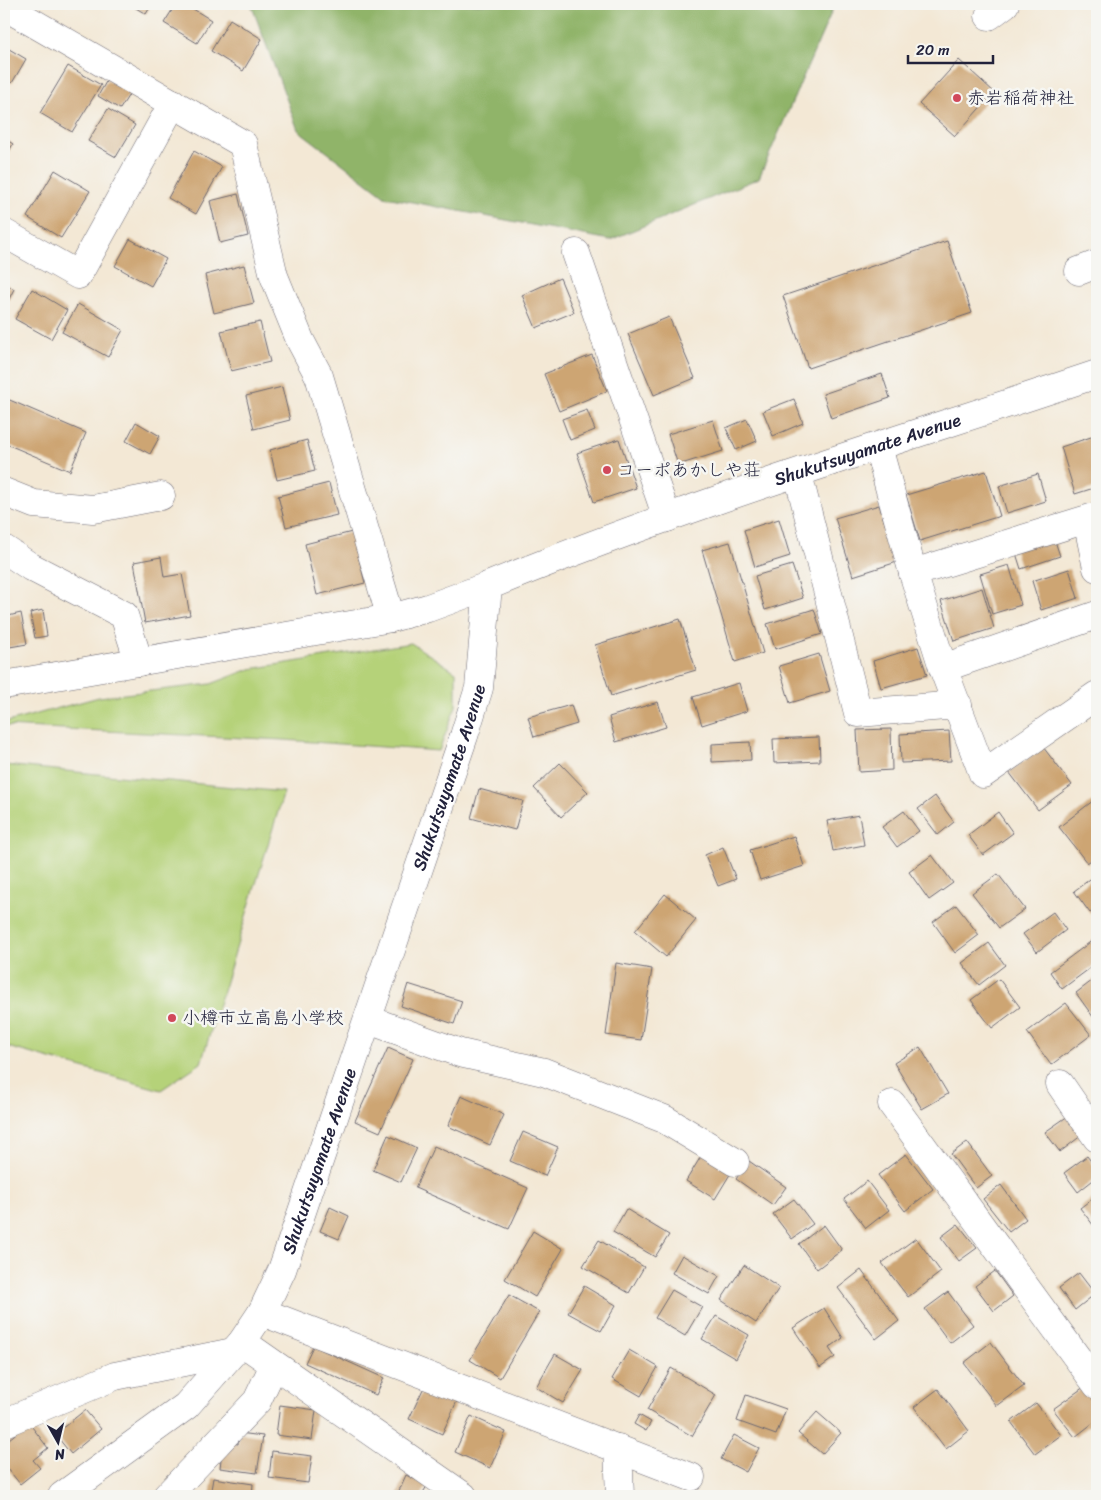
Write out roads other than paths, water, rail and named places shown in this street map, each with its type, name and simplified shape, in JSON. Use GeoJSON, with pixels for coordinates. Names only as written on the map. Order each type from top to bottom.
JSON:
{"type":"FeatureCollection","features":[{"type":"Feature","properties":{"kind":"street"},"geometry":{"type":"LineString","coordinates":[[4,6],[243,144],[274,276],[300,340],[319,376],[391,618]]}},
{"type":"Feature","properties":{"kind":"street"},"geometry":{"type":"LineString","coordinates":[[4,233],[78,275],[174,103]]}},
{"type":"Feature","properties":{"kind":"street"},"geometry":{"type":"LineString","coordinates":[[576,253],[667,518]]}},
{"type":"Feature","properties":{"kind":"street","name":"Shukutsuyamate Avenue"},"geometry":{"type":"LineString","coordinates":[[62,1496],[186,1406],[238,1347],[262,1312],[282,1270],[370,1020],[479,688],[488,586],[552,559],[667,518],[1097,374]]}},
{"type":"Feature","properties":{"kind":"street"},"geometry":{"type":"LineString","coordinates":[[878,447],[913,573],[943,668],[983,774],[1097,695]]}},
{"type":"Feature","properties":{"kind":"street"},"geometry":{"type":"LineString","coordinates":[[798,474],[858,713],[958,705]]}},
{"type":"Feature","properties":{"kind":"street"},"geometry":{"type":"LineString","coordinates":[[4,492],[34,504],[93,509],[161,496]]}},
{"type":"Feature","properties":{"kind":"street"},"geometry":{"type":"LineString","coordinates":[[913,573],[1092,518],[1097,568]]}},
{"type":"Feature","properties":{"kind":"street"},"geometry":{"type":"LineString","coordinates":[[4,549],[31,567],[124,615],[138,662]]}},
{"type":"Feature","properties":{"kind":"street"},"geometry":{"type":"LineString","coordinates":[[4,685],[391,618],[428,608],[488,586]]}},
{"type":"Feature","properties":{"kind":"street"},"geometry":{"type":"LineString","coordinates":[[943,668],[1097,615]]}},
{"type":"Feature","properties":{"kind":"street"},"geometry":{"type":"LineString","coordinates":[[370,1020],[460,1054],[544,1072],[664,1119],[735,1162]]}},
{"type":"Feature","properties":{"kind":"street"},"geometry":{"type":"LineString","coordinates":[[1060,1084],[1097,1138]]}},
{"type":"Feature","properties":{"kind":"street"},"geometry":{"type":"LineString","coordinates":[[892,1104],[1097,1385]]}},
{"type":"Feature","properties":{"kind":"street"},"geometry":{"type":"LineString","coordinates":[[262,1312],[691,1477]]}},
{"type":"Feature","properties":{"kind":"street"},"geometry":{"type":"LineString","coordinates":[[4,1423],[115,1376],[238,1347],[274,1365],[463,1496]]}},
{"type":"Feature","properties":{"kind":"street"},"geometry":{"type":"LineString","coordinates":[[167,1496],[257,1401],[274,1365]]}},
{"type":"Feature","properties":{"kind":"street"},"geometry":{"type":"LineString","coordinates":[[618,1448],[620,1496]]}},
{"type":"Feature","properties":{"kind":"place","name":"赤岩稲荷神社"},"geometry":{"type":"Point","coordinates":[957,98]}},
{"type":"Feature","properties":{"kind":"place","name":"コーポあかしや荘"},"geometry":{"type":"Point","coordinates":[607,470]}},
{"type":"Feature","properties":{"kind":"place","name":"小樽市立高島小学校"},"geometry":{"type":"Point","coordinates":[172,1018]}}]}
